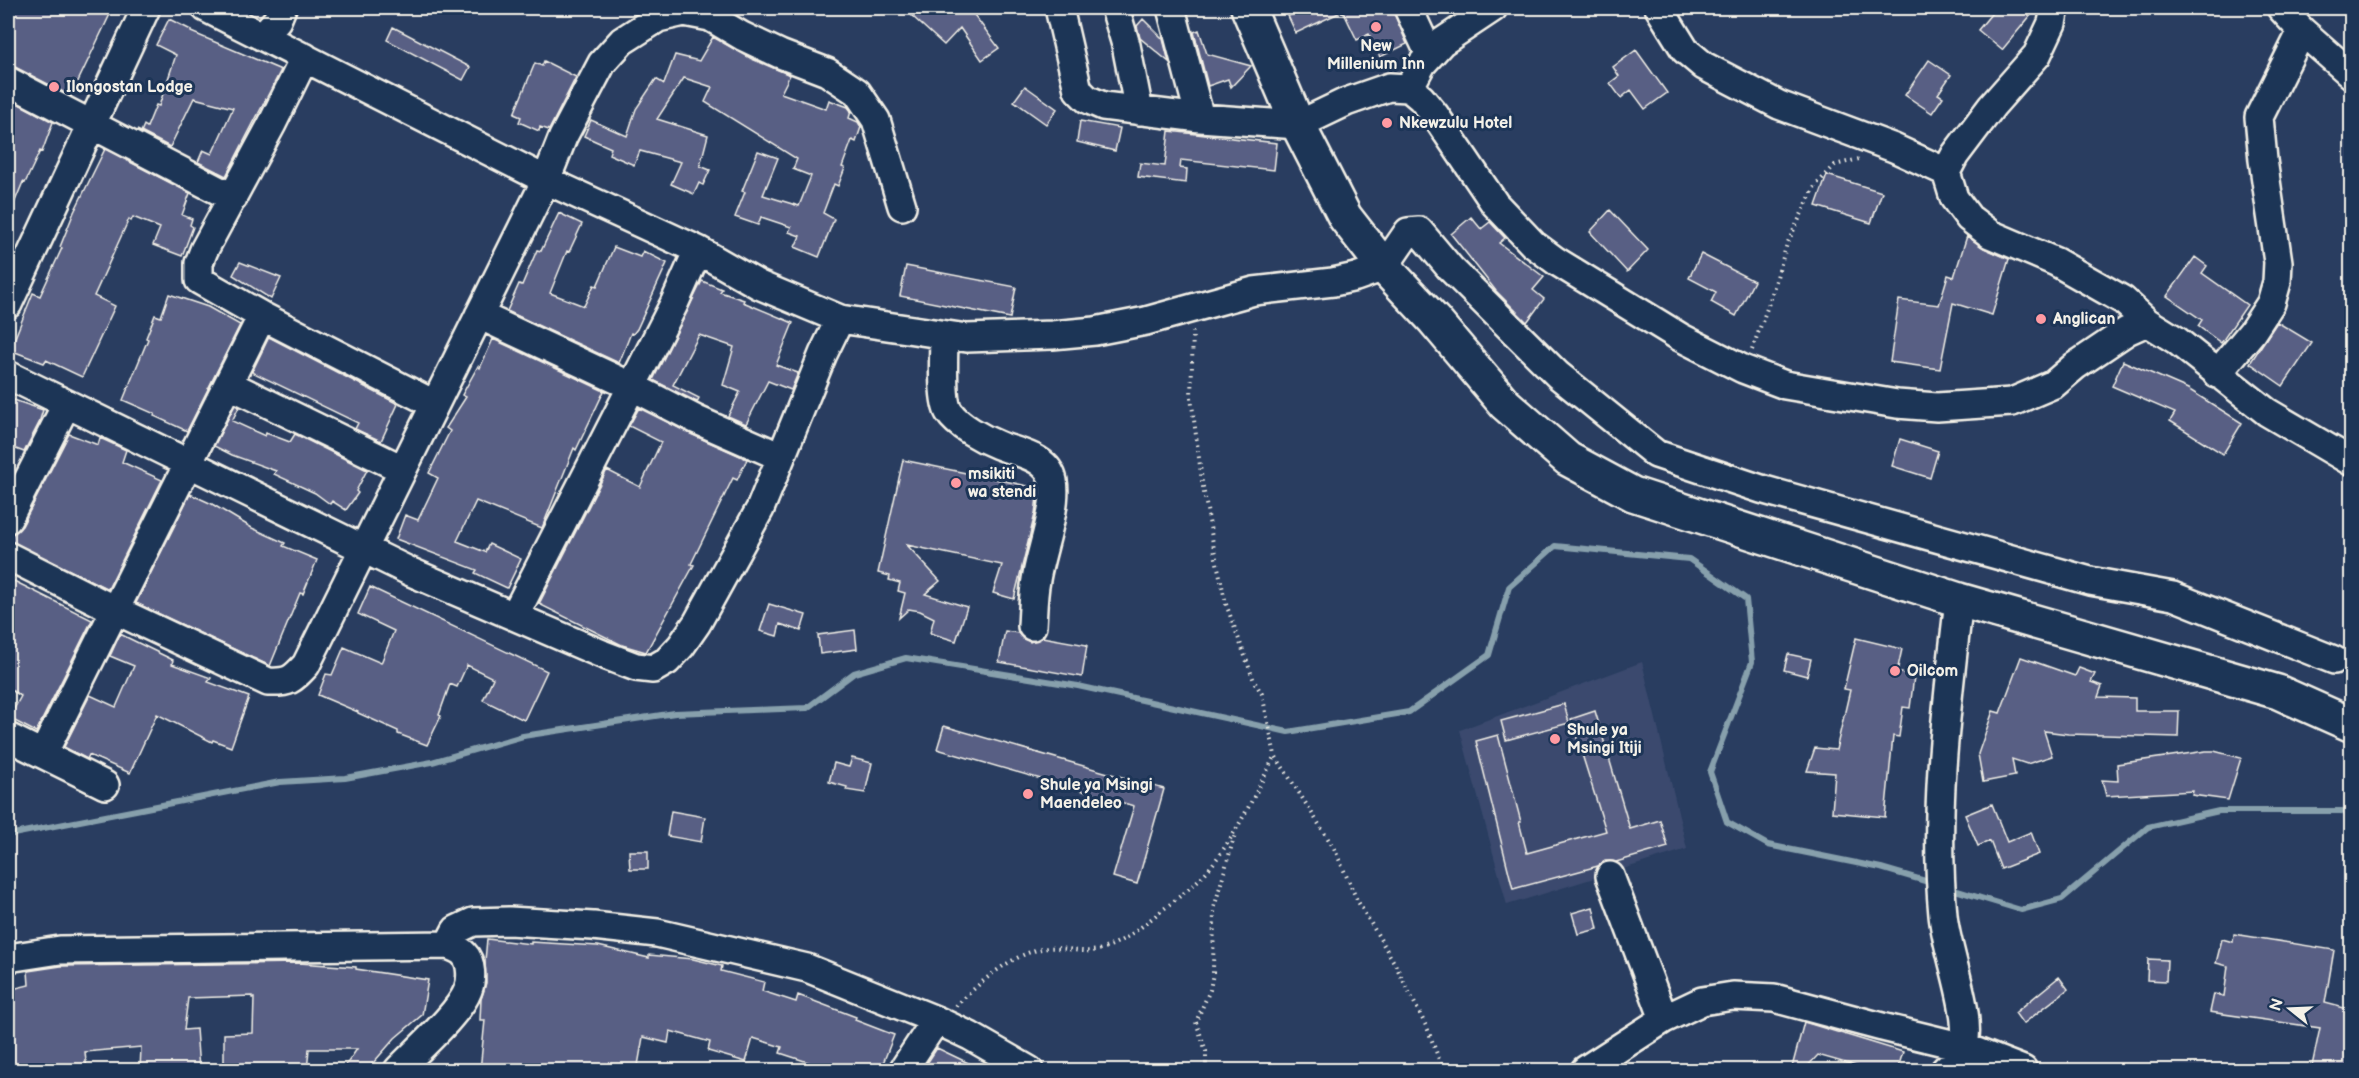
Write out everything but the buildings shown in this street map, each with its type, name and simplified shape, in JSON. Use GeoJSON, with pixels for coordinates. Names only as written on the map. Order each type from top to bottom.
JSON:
{"type":"FeatureCollection","features":[{"type":"Feature","properties":{"kind":"main road"},"geometry":{"type":"LineString","coordinates":[[1248,8],[1298,125],[1345,218],[1384,267],[1434,320],[1505,404],[1568,459],[1633,494],[1959,600],[2278,692],[2352,724]]}},
{"type":"Feature","properties":{"kind":"street"},"geometry":{"type":"LineString","coordinates":[[8,304],[146,8]]}},
{"type":"Feature","properties":{"kind":"street"},"geometry":{"type":"LineString","coordinates":[[206,8],[546,180],[698,250],[759,285],[840,319],[967,338],[1052,335],[1146,321],[1254,291],[1333,282],[1356,277],[1384,267],[1408,232],[1419,231],[1450,268],[1557,375],[1656,454],[1761,489],[2090,581],[2173,596],[2334,660]]}},
{"type":"Feature","properties":{"kind":"street"},"geometry":{"type":"LineString","coordinates":[[264,36],[277,20],[282,8]]}},
{"type":"Feature","properties":{"kind":"street"},"geometry":{"type":"LineString","coordinates":[[1059,8],[1078,90],[1087,99],[1103,106],[1200,118],[1298,125],[1346,102],[1389,87],[1409,88],[1421,98],[1434,115],[1495,204],[1533,244],[1643,315],[1743,369],[1785,385],[1897,404],[1937,407],[2012,402],[2054,384],[2075,366],[2127,331],[2147,322]]}},
{"type":"Feature","properties":{"kind":"street"},"geometry":{"type":"LineString","coordinates":[[1115,8],[1126,45],[1139,111]]}},
{"type":"Feature","properties":{"kind":"street"},"geometry":{"type":"LineString","coordinates":[[1172,8],[1200,118]]}},
{"type":"Feature","properties":{"kind":"street"},"geometry":{"type":"LineString","coordinates":[[1408,8],[1430,55]]}},
{"type":"Feature","properties":{"kind":"street"},"geometry":{"type":"LineString","coordinates":[[1409,88],[1422,64],[1442,42],[1493,8]]}},
{"type":"Feature","properties":{"kind":"street"},"geometry":{"type":"LineString","coordinates":[[1659,8],[1685,50],[1704,66],[1779,105],[1894,148],[1946,172]]}},
{"type":"Feature","properties":{"kind":"street"},"geometry":{"type":"LineString","coordinates":[[2055,8],[2052,23],[2037,55],[1986,113],[1955,155],[1946,172],[1954,198],[1969,218],[1990,234],[2056,262],[2123,300],[2147,322],[2176,340],[2267,412],[2351,460]]}},
{"type":"Feature","properties":{"kind":"street"},"geometry":{"type":"LineString","coordinates":[[2281,8],[2302,31],[2352,75]]}},
{"type":"Feature","properties":{"kind":"street"},"geometry":{"type":"LineString","coordinates":[[8,556],[115,610],[268,682],[287,683],[306,665],[546,180],[563,136],[602,63],[622,41],[658,18],[687,10],[710,17],[742,36],[780,54],[827,72],[857,92],[876,120],[902,206]]}},
{"type":"Feature","properties":{"kind":"street"},"geometry":{"type":"LineString","coordinates":[[2217,374],[2252,332],[2271,303],[2277,282],[2278,262],[2259,117],[2302,31]]}},
{"type":"Feature","properties":{"kind":"street"},"geometry":{"type":"LineString","coordinates":[[305,57],[204,250],[198,274],[199,280],[204,285],[262,316],[434,404]]}},
{"type":"Feature","properties":{"kind":"street"},"geometry":{"type":"LineString","coordinates":[[8,81],[233,198]]}},
{"type":"Feature","properties":{"kind":"street"},"geometry":{"type":"LineString","coordinates":[[515,615],[674,304],[698,250]]}},
{"type":"Feature","properties":{"kind":"street"},"geometry":{"type":"LineString","coordinates":[[479,315],[631,386],[697,420],[781,457]]}},
{"type":"Feature","properties":{"kind":"street"},"geometry":{"type":"LineString","coordinates":[[43,754],[262,316]]}},
{"type":"Feature","properties":{"kind":"street"},"geometry":{"type":"LineString","coordinates":[[8,375],[411,572],[636,667],[653,669],[667,661],[697,623],[760,509],[840,319]]}},
{"type":"Feature","properties":{"kind":"street"},"geometry":{"type":"LineString","coordinates":[[944,335],[944,390],[948,411],[960,424],[996,445],[1031,456],[1045,467],[1053,480],[1052,511],[1036,580],[1032,626]]}},
{"type":"Feature","properties":{"kind":"street"},"geometry":{"type":"LineString","coordinates":[[228,384],[402,469]]}},
{"type":"Feature","properties":{"kind":"street"},"geometry":{"type":"LineString","coordinates":[[8,519],[66,405]]}},
{"type":"Feature","properties":{"kind":"street"},"geometry":{"type":"LineString","coordinates":[[1945,1071],[1964,1047],[1966,1027],[1943,917],[1939,841],[1943,739],[1959,600]]}},
{"type":"Feature","properties":{"kind":"street"},"geometry":{"type":"LineString","coordinates":[[8,737],[105,784]]}},
{"type":"Feature","properties":{"kind":"street"},"geometry":{"type":"LineString","coordinates":[[1610,876],[1664,1019]]}},
{"type":"Feature","properties":{"kind":"street"},"geometry":{"type":"LineString","coordinates":[[448,945],[456,930],[473,921],[593,926],[657,933],[807,968],[936,1020],[970,1036],[1029,1071]]}},
{"type":"Feature","properties":{"kind":"street"},"geometry":{"type":"LineString","coordinates":[[8,958],[60,950],[448,945],[464,954],[467,960],[471,978],[468,990],[452,1013],[399,1071]]}},
{"type":"Feature","properties":{"kind":"street"},"geometry":{"type":"LineString","coordinates":[[1585,1071],[1664,1019],[1702,1002],[1733,996],[1774,998],[1882,1028],[1964,1047],[2023,1071]]}},
{"type":"Feature","properties":{"kind":"street"},"geometry":{"type":"LineString","coordinates":[[903,1071],[936,1020]]}},
{"type":"Feature","properties":{"kind":"path"},"geometry":{"type":"LineString","coordinates":[[1743,369],[1757,338],[1787,244],[1815,186],[1835,165],[1879,150],[1894,148]]}},
{"type":"Feature","properties":{"kind":"path"},"geometry":{"type":"LineString","coordinates":[[1195,309],[1191,397],[1206,504],[1226,604],[1254,681],[1262,694],[1275,755],[1334,848],[1358,900],[1395,964],[1428,1030],[1443,1071]]}},
{"type":"Feature","properties":{"kind":"path"},"geometry":{"type":"LineString","coordinates":[[936,1020],[1006,964],[1027,953],[1057,948],[1084,953],[1116,944],[1131,935],[1183,894],[1208,870],[1236,828],[1275,755]]}},
{"type":"Feature","properties":{"kind":"path"},"geometry":{"type":"LineString","coordinates":[[1206,1071],[1206,1051],[1196,1022],[1210,990],[1213,973],[1214,909],[1236,828]]}},
{"type":"Feature","properties":{"kind":"shaded area"},"geometry":{"type":"Polygon","coordinates":[[[1642,662],[1687,849],[1507,905],[1460,730],[1642,662]]]}},
{"type":"Feature","properties":{"kind":"waterway"},"geometry":{"type":"LineString","coordinates":[[8,835],[280,782],[345,778],[432,762],[523,736],[675,713],[807,708],[854,673],[906,658],[1078,686],[1288,732],[1409,712],[1489,655],[1509,587],[1555,546],[1689,559],[1746,599],[1752,662],[1710,772],[1727,822],[1768,845],[1881,868],[1932,883]]}},
{"type":"Feature","properties":{"kind":"waterway"},"geometry":{"type":"LineString","coordinates":[[1948,888],[2021,910],[2062,899],[2148,827],[2219,811],[2342,811],[2352,817]]}},
{"type":"Feature","properties":{"kind":"place","name":"New Millenium Inn"},"geometry":{"type":"Point","coordinates":[1376,27]}},
{"type":"Feature","properties":{"kind":"place","name":"Ilongostan Lodge"},"geometry":{"type":"Point","coordinates":[54,87]}},
{"type":"Feature","properties":{"kind":"place","name":"Nkewzulu Hotel"},"geometry":{"type":"Point","coordinates":[1387,123]}},
{"type":"Feature","properties":{"kind":"place","name":"Anglican"},"geometry":{"type":"Point","coordinates":[2041,319]}},
{"type":"Feature","properties":{"kind":"place","name":"msikiti wa stendi"},"geometry":{"type":"Point","coordinates":[956,483]}},
{"type":"Feature","properties":{"kind":"place","name":"Oilcom"},"geometry":{"type":"Point","coordinates":[1895,671]}},
{"type":"Feature","properties":{"kind":"place","name":"Shule ya Msingi Itiji"},"geometry":{"type":"Point","coordinates":[1555,739]}},
{"type":"Feature","properties":{"kind":"place","name":"Shule ya Msingi Maendeleo"},"geometry":{"type":"Point","coordinates":[1028,794]}}]}
